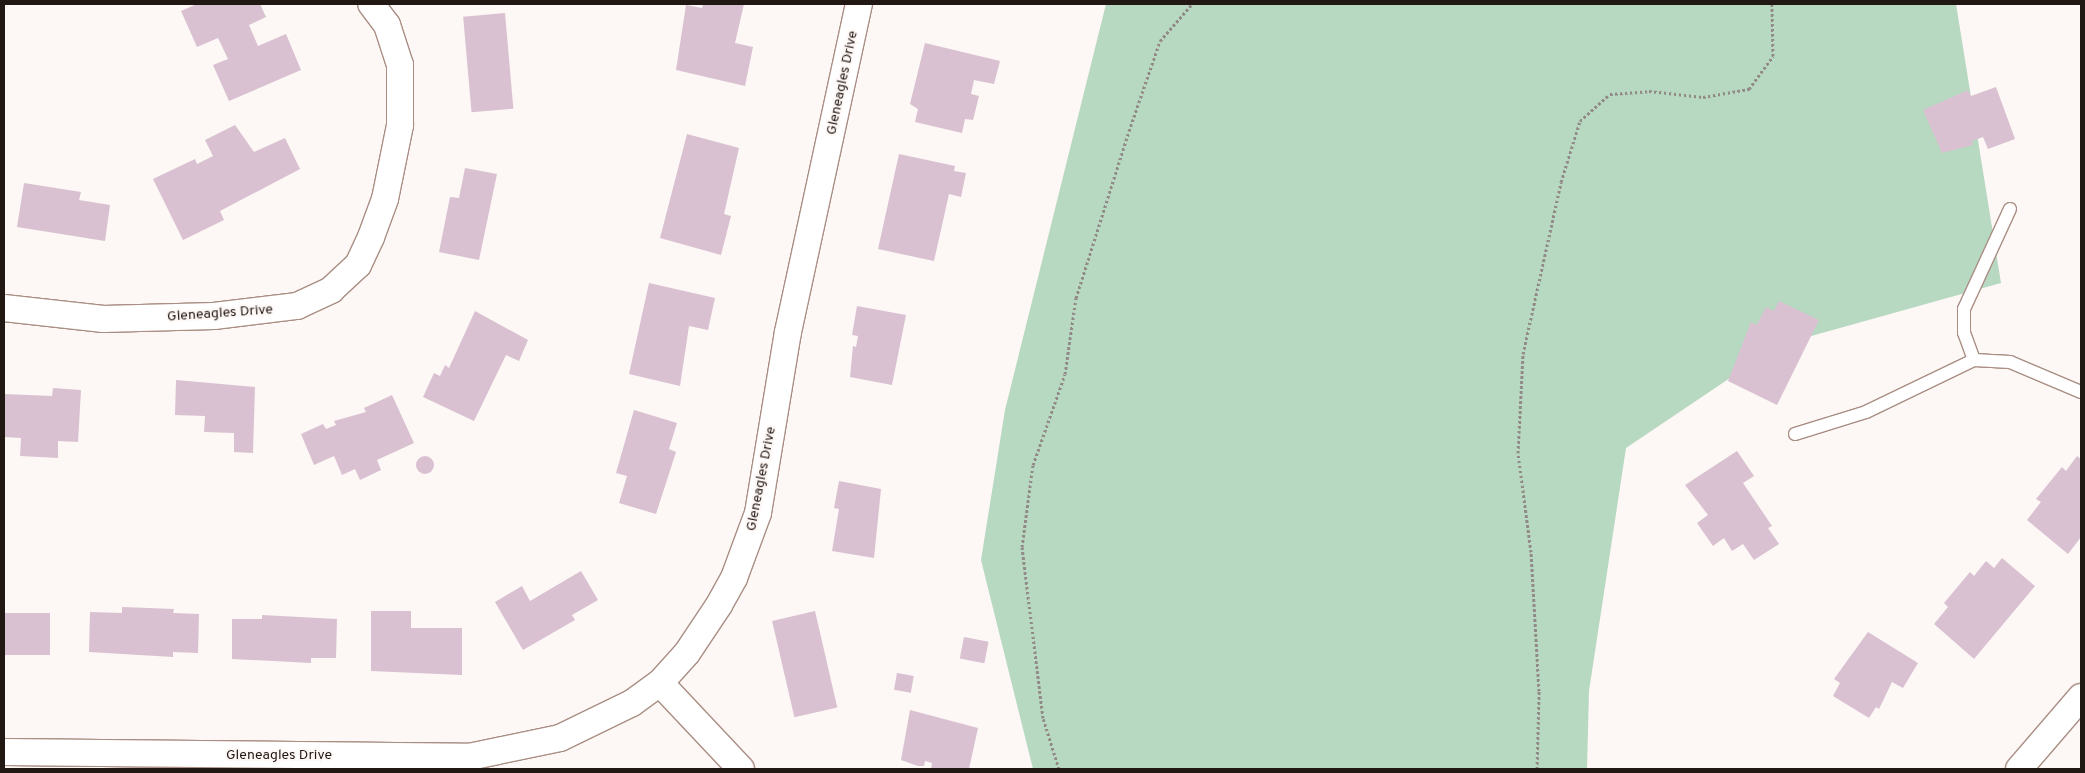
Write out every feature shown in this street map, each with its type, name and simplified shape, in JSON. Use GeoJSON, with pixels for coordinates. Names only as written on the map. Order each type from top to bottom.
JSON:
{"type":"FeatureCollection","features":[{"type":"Feature","properties":{"kind":"street","name":"Gleneagles Drive"},"geometry":{"type":"LineString","coordinates":[[4,308],[103,319],[214,316],[297,306],[331,290],[358,265],[371,237],[385,199],[400,125],[400,65],[386,25],[371,4]]}},
{"type":"Feature","properties":{"kind":"street","name":"Gleneagles Drive"},"geometry":{"type":"LineString","coordinates":[[4,752],[469,758],[560,738],[632,703],[660,683],[688,653],[719,605],[734,578],[758,513],[788,332],[859,4]]}},
{"type":"Feature","properties":{"kind":"street"},"geometry":{"type":"LineString","coordinates":[[660,683],[741,769]]}},
{"type":"Feature","properties":{"kind":"street"},"geometry":{"type":"LineString","coordinates":[[2018,769],[2081,697]]}},
{"type":"Feature","properties":{"kind":"lane"},"geometry":{"type":"LineString","coordinates":[[1974,360],[1964,333],[1964,309],[2010,209]]}},
{"type":"Feature","properties":{"kind":"lane"},"geometry":{"type":"LineString","coordinates":[[1795,434],[1866,412],[1974,360],[2010,362],[2081,392]]}},
{"type":"Feature","properties":{"kind":"path"},"geometry":{"type":"LineString","coordinates":[[1059,769],[1044,718],[1022,547],[1034,465],[1065,374],[1076,298],[1129,131],[1160,41],[1192,4]]}},
{"type":"Feature","properties":{"kind":"path"},"geometry":{"type":"LineString","coordinates":[[1537,769],[1539,692],[1532,562],[1518,453],[1523,354],[1560,182],[1580,120],[1610,94],[1649,91],[1703,97],[1749,89],[1773,56],[1772,4]]}},
{"type":"Feature","properties":{"kind":"green space"},"geometry":{"type":"Polygon","coordinates":[[[1106,4],[1956,4],[2001,283],[1779,345],[1626,448],[1589,691],[1587,769],[1033,769],[981,560],[1005,410],[1106,4]]]}},
{"type":"Feature","properties":{"kind":"building"},"geometry":{"type":"Polygon","coordinates":[[[197,4],[260,4],[266,17],[249,25],[258,46],[286,34],[301,70],[229,101],[213,65],[228,59],[218,38],[197,47],[181,11],[197,4]]]}},
{"type":"Feature","properties":{"kind":"building"},"geometry":{"type":"Polygon","coordinates":[[[703,4],[744,4],[735,43],[753,47],[745,86],[676,70],[686,5],[702,8],[703,4]]]}},
{"type":"Feature","properties":{"kind":"building"},"geometry":{"type":"Polygon","coordinates":[[[505,13],[513,109],[472,112],[463,17],[505,13]]]}},
{"type":"Feature","properties":{"kind":"building"},"geometry":{"type":"Polygon","coordinates":[[[925,43],[1000,61],[994,84],[974,80],[971,94],[979,96],[973,120],[965,119],[962,133],[915,122],[918,109],[910,104],[925,43]]]}},
{"type":"Feature","properties":{"kind":"building"},"geometry":{"type":"Polygon","coordinates":[[[1996,87],[2015,139],[1988,149],[1983,137],[1972,141],[1973,145],[1942,153],[1923,110],[1968,90],[1971,96],[1996,87]]]}},
{"type":"Feature","properties":{"kind":"building"},"geometry":{"type":"Polygon","coordinates":[[[235,125],[254,152],[285,138],[300,169],[220,211],[224,220],[183,240],[153,179],[195,159],[197,164],[213,156],[205,140],[235,125]]]}},
{"type":"Feature","properties":{"kind":"building"},"geometry":{"type":"Polygon","coordinates":[[[687,134],[739,148],[724,214],[731,216],[721,255],[660,238],[687,134]]]}},
{"type":"Feature","properties":{"kind":"building"},"geometry":{"type":"Polygon","coordinates":[[[899,154],[955,166],[954,171],[966,173],[961,197],[949,194],[934,261],[878,249],[899,154]]]}},
{"type":"Feature","properties":{"kind":"building"},"geometry":{"type":"Polygon","coordinates":[[[465,168],[497,174],[479,260],[439,252],[450,197],[459,198],[465,168]]]}},
{"type":"Feature","properties":{"kind":"building"},"geometry":{"type":"Polygon","coordinates":[[[24,183],[81,192],[79,200],[110,205],[105,241],[17,227],[24,183]]]}},
{"type":"Feature","properties":{"kind":"building"},"geometry":{"type":"Polygon","coordinates":[[[649,283],[715,298],[708,330],[689,326],[680,386],[629,374],[649,283]]]}},
{"type":"Feature","properties":{"kind":"building"},"geometry":{"type":"Polygon","coordinates":[[[1779,301],[1819,320],[1777,405],[1728,381],[1751,322],[1757,325],[1766,307],[1774,311],[1779,301]]]}},
{"type":"Feature","properties":{"kind":"building"},"geometry":{"type":"Polygon","coordinates":[[[857,306],[906,315],[892,385],[850,377],[853,346],[856,347],[858,336],[852,335],[857,306]]]}},
{"type":"Feature","properties":{"kind":"building"},"geometry":{"type":"Polygon","coordinates":[[[475,311],[528,340],[519,361],[506,355],[474,421],[423,397],[434,373],[440,376],[445,365],[449,368],[475,311]]]}},
{"type":"Feature","properties":{"kind":"building"},"geometry":{"type":"Polygon","coordinates":[[[176,380],[255,387],[253,453],[234,452],[234,433],[204,432],[205,416],[175,415],[176,380]]]}},
{"type":"Feature","properties":{"kind":"building"},"geometry":{"type":"Polygon","coordinates":[[[53,388],[81,390],[78,442],[58,441],[58,458],[20,456],[21,438],[4,437],[4,394],[52,396],[53,388]]]}},
{"type":"Feature","properties":{"kind":"building"},"geometry":{"type":"Polygon","coordinates":[[[392,395],[414,443],[377,460],[381,470],[360,480],[355,469],[342,475],[334,456],[314,465],[301,434],[323,424],[326,429],[336,425],[334,421],[366,412],[364,408],[392,395]]]}},
{"type":"Feature","properties":{"kind":"building"},"geometry":{"type":"Polygon","coordinates":[[[634,410],[677,423],[669,449],[676,452],[656,514],[619,503],[627,476],[616,473],[634,410]]]}},
{"type":"Feature","properties":{"kind":"building"},"geometry":{"type":"Polygon","coordinates":[[[1737,451],[1754,476],[1743,483],[1772,526],[1768,528],[1779,544],[1754,560],[1743,544],[1732,551],[1724,538],[1713,546],[1697,523],[1708,515],[1685,485],[1737,451]]]}},
{"type":"Feature","properties":{"kind":"building"},"geometry":{"type":"Polygon","coordinates":[[[425,456],[431,459],[434,465],[431,471],[425,474],[419,471],[416,465],[419,459],[425,456]]]}},
{"type":"Feature","properties":{"kind":"building"},"geometry":{"type":"Polygon","coordinates":[[[2077,456],[2081,459],[2081,537],[2068,554],[2027,520],[2041,502],[2036,499],[2062,467],[2066,471],[2077,456]]]}},
{"type":"Feature","properties":{"kind":"building"},"geometry":{"type":"Polygon","coordinates":[[[839,481],[881,489],[874,558],[832,551],[839,509],[834,508],[839,481]]]}},
{"type":"Feature","properties":{"kind":"building"},"geometry":{"type":"Polygon","coordinates":[[[2002,558],[2035,586],[1974,659],[1934,624],[1948,607],[1944,603],[1970,572],[1974,576],[1986,561],[1994,568],[2002,558]]]}},
{"type":"Feature","properties":{"kind":"building"},"geometry":{"type":"Polygon","coordinates":[[[581,571],[598,600],[572,615],[575,620],[523,650],[495,602],[522,586],[530,601],[581,571]]]}},
{"type":"Feature","properties":{"kind":"building"},"geometry":{"type":"Polygon","coordinates":[[[122,607],[174,609],[173,613],[199,614],[198,653],[173,652],[173,657],[89,652],[90,612],[122,613],[122,607]]]}},
{"type":"Feature","properties":{"kind":"building"},"geometry":{"type":"Polygon","coordinates":[[[371,611],[411,611],[411,628],[462,628],[462,675],[371,671],[371,611]]]}},
{"type":"Feature","properties":{"kind":"building"},"geometry":{"type":"Polygon","coordinates":[[[815,611],[837,707],[794,717],[772,621],[815,611]]]}},
{"type":"Feature","properties":{"kind":"building"},"geometry":{"type":"Polygon","coordinates":[[[4,613],[50,613],[50,655],[4,655],[4,613]]]}},
{"type":"Feature","properties":{"kind":"building"},"geometry":{"type":"Polygon","coordinates":[[[262,615],[337,619],[336,658],[311,658],[311,663],[232,659],[232,619],[262,619],[262,615]]]}},
{"type":"Feature","properties":{"kind":"building"},"geometry":{"type":"Polygon","coordinates":[[[1868,632],[1918,663],[1903,688],[1892,682],[1879,709],[1876,707],[1869,718],[1833,696],[1840,683],[1834,679],[1868,632]]]}},
{"type":"Feature","properties":{"kind":"building"},"geometry":{"type":"Polygon","coordinates":[[[964,637],[989,642],[984,663],[960,659],[964,637]]]}},
{"type":"Feature","properties":{"kind":"building"},"geometry":{"type":"Polygon","coordinates":[[[897,673],[914,676],[911,693],[894,690],[897,673]]]}},
{"type":"Feature","properties":{"kind":"building"},"geometry":{"type":"Polygon","coordinates":[[[910,710],[978,728],[969,769],[931,769],[932,763],[925,761],[924,766],[918,766],[901,760],[910,710]]]}}]}
